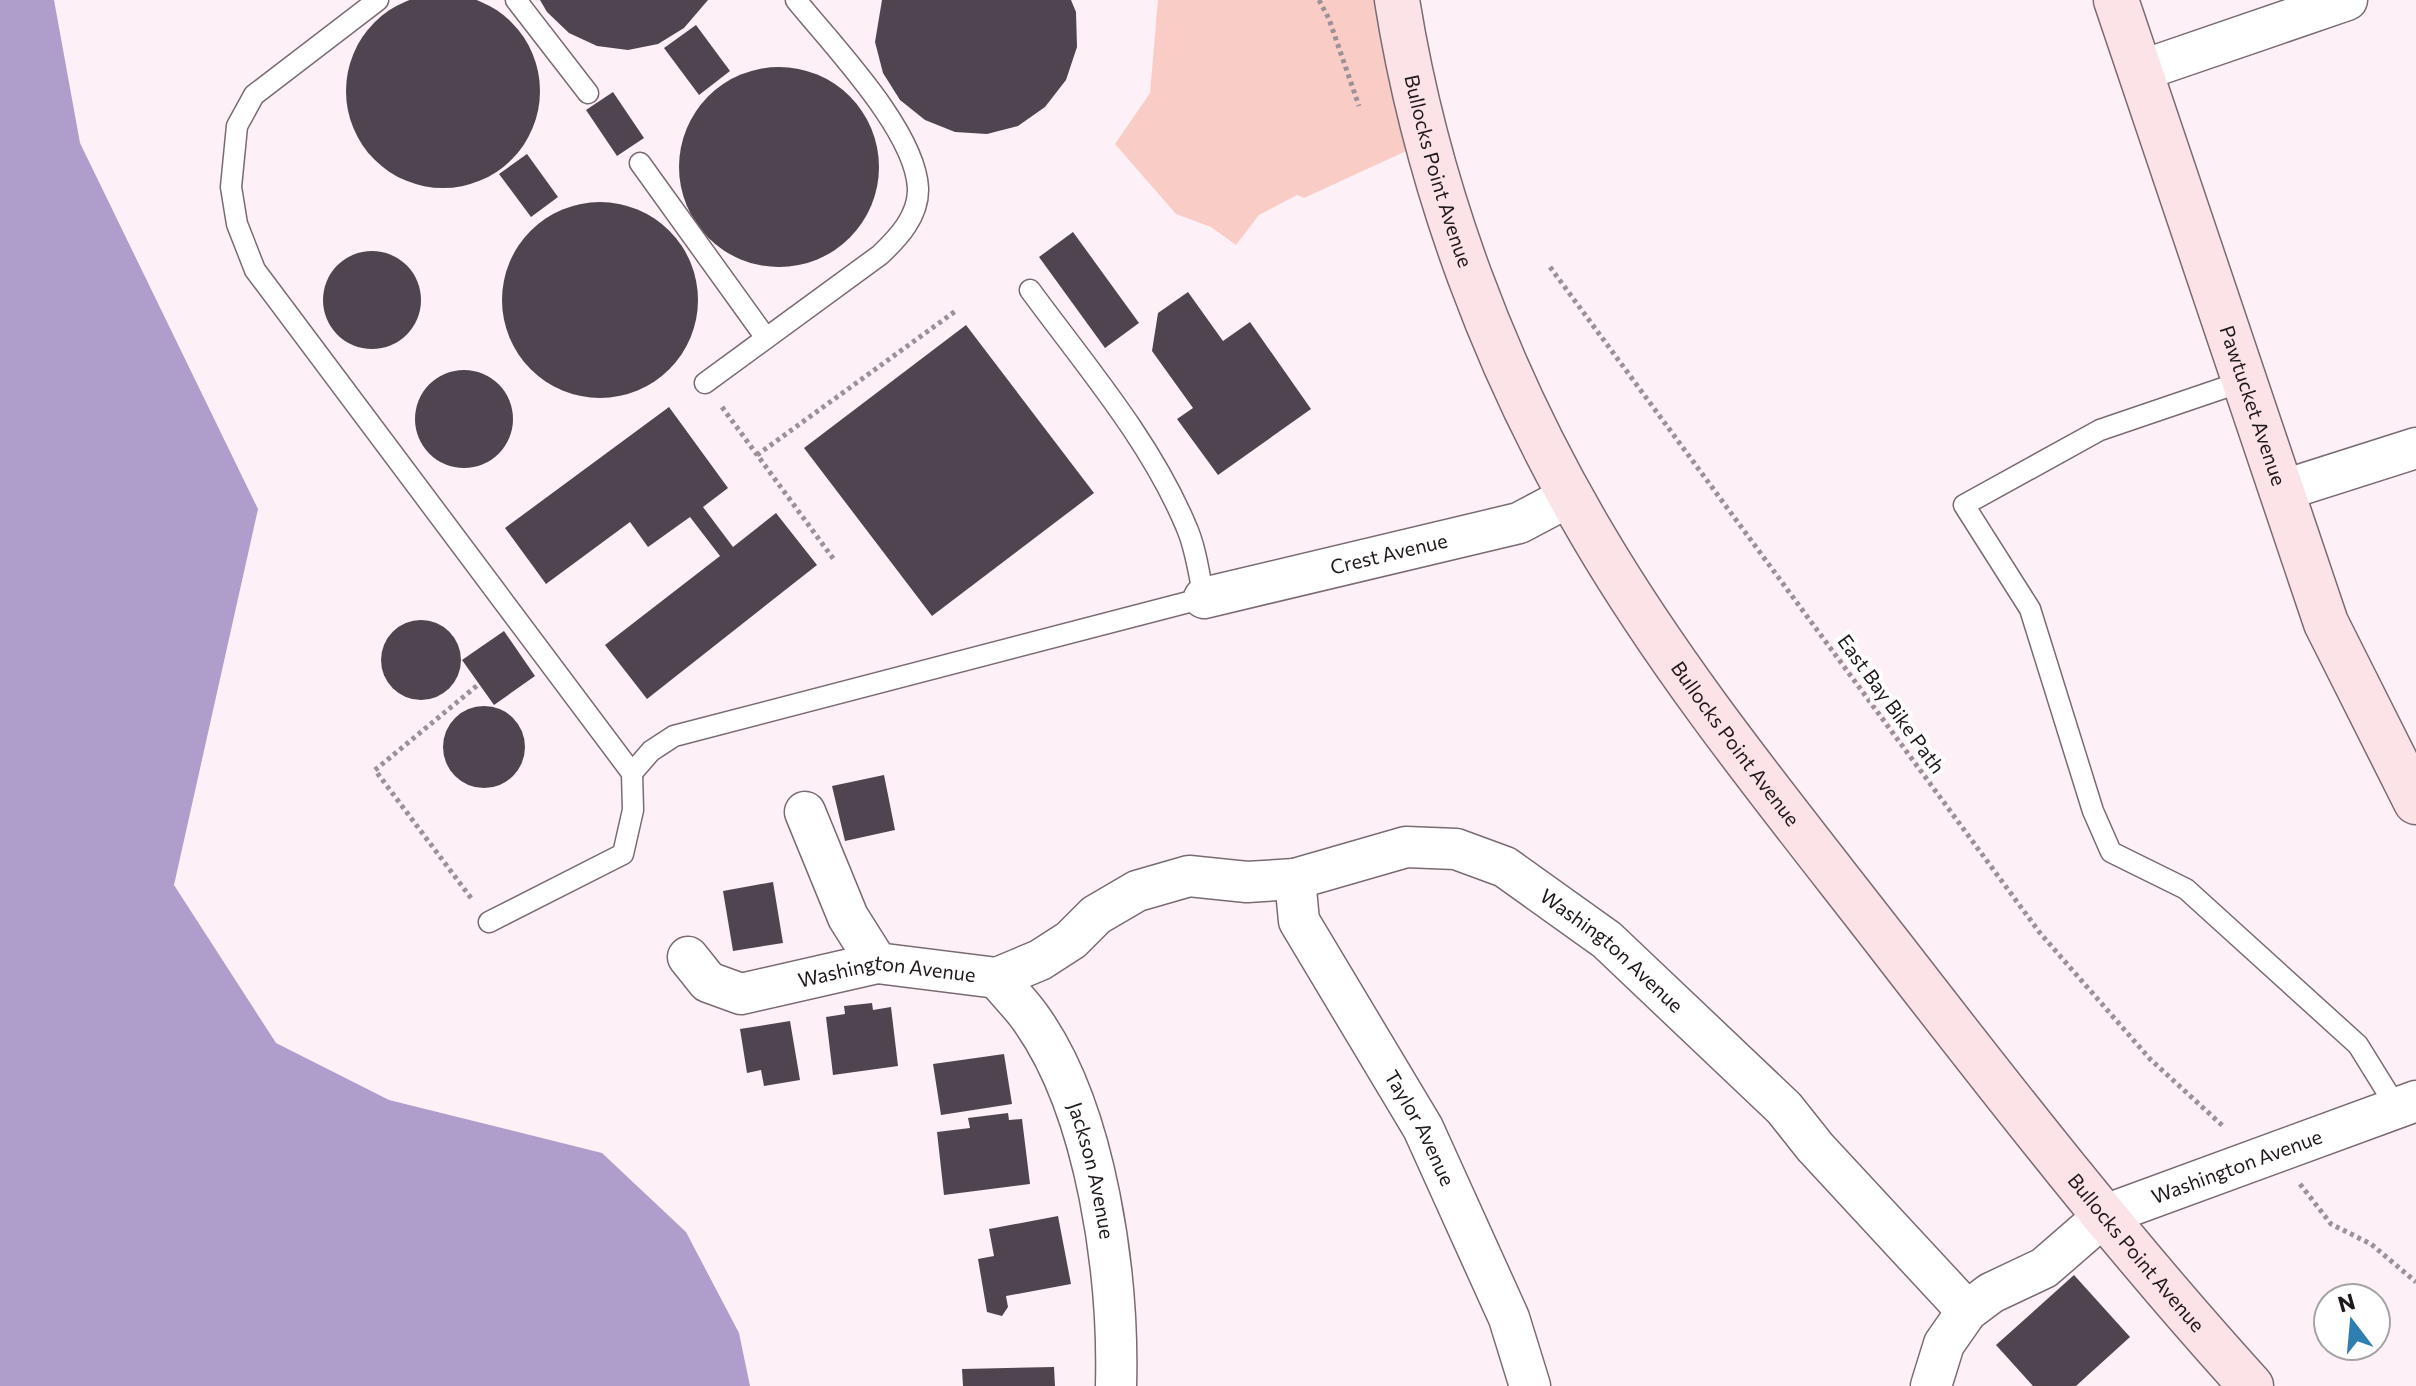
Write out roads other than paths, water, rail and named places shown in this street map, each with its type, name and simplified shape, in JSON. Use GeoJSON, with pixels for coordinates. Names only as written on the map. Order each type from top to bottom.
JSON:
{"type":"FeatureCollection","features":[{"type":"Feature","properties":{"kind":"main road","name":"Bullocks Point Avenue"},"geometry":{"type":"LineString","coordinates":[[1397,0],[1422,126],[1456,237],[1502,353],[1570,496],[1686,676],[1796,825],[2105,1215],[2251,1386]]}},
{"type":"Feature","properties":{"kind":"main road","name":"Pawtucket Avenue"},"geometry":{"type":"LineString","coordinates":[[2116,0],[2326,623],[2416,802]]}},
{"type":"Feature","properties":{"kind":"street"},"geometry":{"type":"LineString","coordinates":[[2140,71],[2347,0]]}},
{"type":"Feature","properties":{"kind":"street"},"geometry":{"type":"LineString","coordinates":[[2281,491],[2416,448]]}},
{"type":"Feature","properties":{"kind":"street","name":"Crest Avenue"},"geometry":{"type":"LineString","coordinates":[[1204,598],[1519,523],[1570,496]]}},
{"type":"Feature","properties":{"kind":"street"},"geometry":{"type":"LineString","coordinates":[[805,812],[848,917],[877,963]]}},
{"type":"Feature","properties":{"kind":"street","name":"Washington Avenue"},"geometry":{"type":"LineString","coordinates":[[688,957],[708,982],[741,994],[877,963],[997,978],[1040,960],[1071,940],[1096,915],[1137,891],[1189,876],[1247,882],[1295,879],[1406,847],[1456,849],[1505,867],[1607,940],[1784,1108],[1815,1147],[1967,1311],[1991,1293],[2044,1268],[2105,1215],[2406,1105]]}},
{"type":"Feature","properties":{"kind":"street","name":"Taylor Avenue"},"geometry":{"type":"LineString","coordinates":[[1295,879],[1299,921],[1423,1128],[1509,1318],[1530,1386]]}},
{"type":"Feature","properties":{"kind":"street","name":"Jackson Avenue"},"geometry":{"type":"LineString","coordinates":[[997,978],[1033,1022],[1084,1130],[1115,1307],[1116,1386]]}},
{"type":"Feature","properties":{"kind":"street"},"geometry":{"type":"LineString","coordinates":[[1931,1386],[1944,1344],[1967,1311]]}},
{"type":"Feature","properties":{"kind":"lane"},"geometry":{"type":"LineString","coordinates":[[378,0],[254,95],[237,126],[231,187],[237,224],[255,270],[632,773],[633,810],[623,854],[489,922]]}},
{"type":"Feature","properties":{"kind":"lane"},"geometry":{"type":"LineString","coordinates":[[516,0],[588,93]]}},
{"type":"Feature","properties":{"kind":"lane"},"geometry":{"type":"LineString","coordinates":[[705,383],[880,255],[902,234],[919,191],[913,160],[899,131],[796,0]]}},
{"type":"Feature","properties":{"kind":"lane"},"geometry":{"type":"LineString","coordinates":[[640,163],[766,338]]}},
{"type":"Feature","properties":{"kind":"lane"},"geometry":{"type":"LineString","coordinates":[[632,773],[651,751],[674,736],[1204,598],[1188,529],[1171,495],[1125,420],[1030,290]]}},
{"type":"Feature","properties":{"kind":"lane"},"geometry":{"type":"LineString","coordinates":[[2244,381],[2100,430],[1964,505],[2030,609],[2093,811],[2111,852],[2186,889],[2358,1045],[2406,1105]]}}]}
